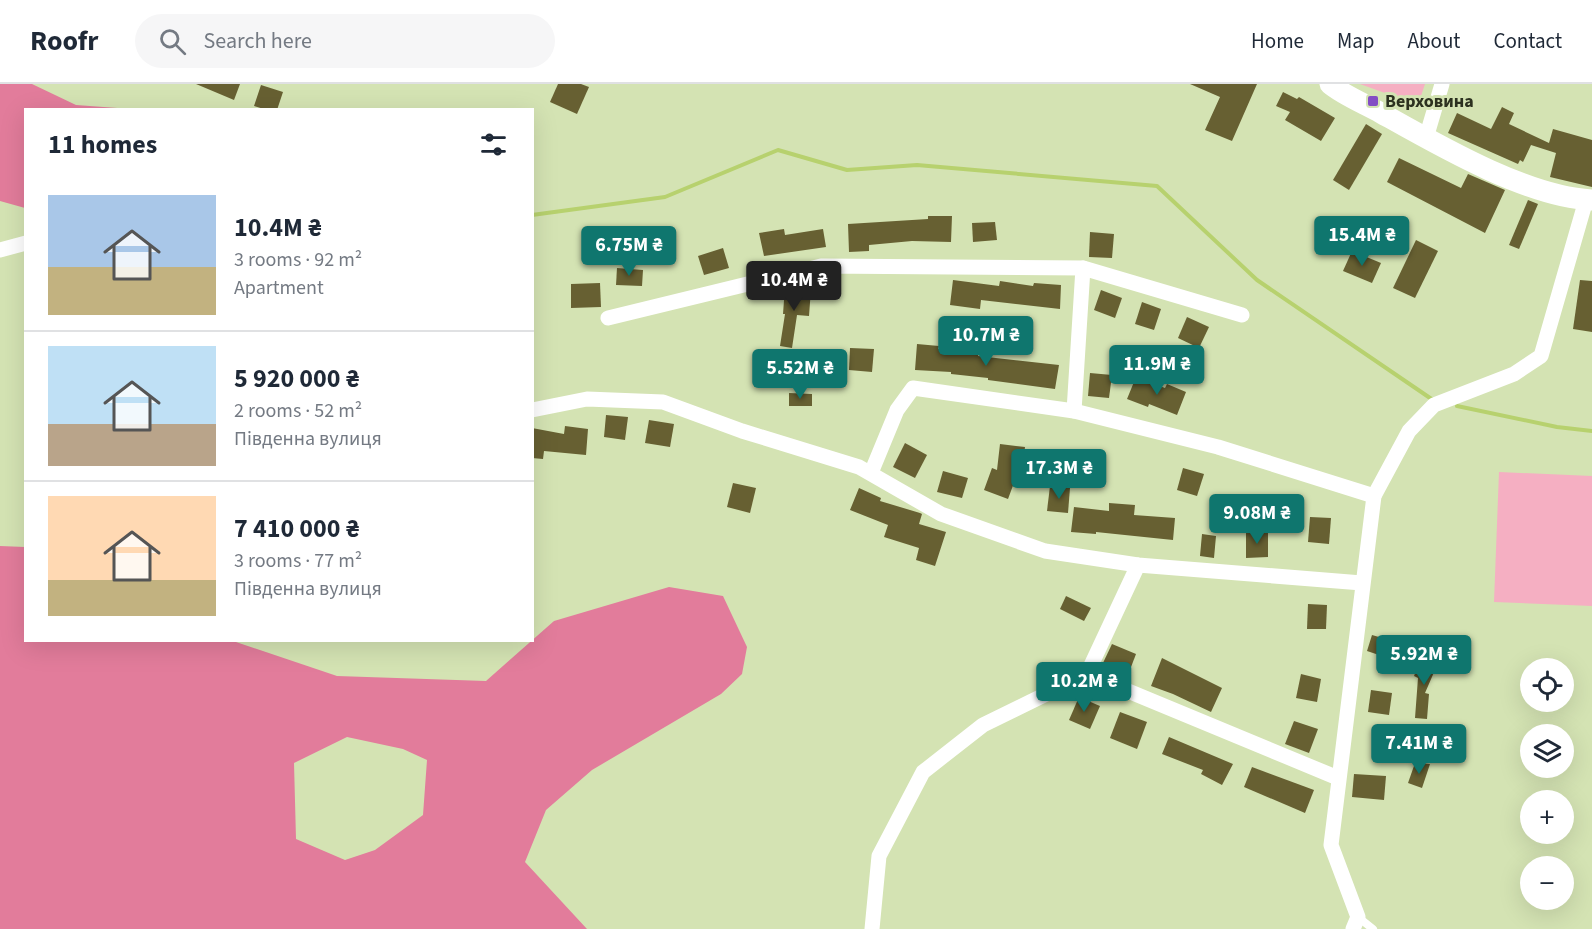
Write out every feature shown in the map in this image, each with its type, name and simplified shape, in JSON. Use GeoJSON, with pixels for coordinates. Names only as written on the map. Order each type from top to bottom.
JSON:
{"type":"FeatureCollection","features":[{"type":"Feature","properties":{"kind":"street"},"geometry":{"type":"LineString","coordinates":[[1329,84],[1426,138],[1509,179],[1589,200],[1541,356],[1514,374],[1434,405],[1408,431],[1374,496],[1331,845],[1355,923]]}},
{"type":"Feature","properties":{"kind":"street"},"geometry":{"type":"LineString","coordinates":[[1426,138],[1442,84]]}},
{"type":"Feature","properties":{"kind":"street"},"geometry":{"type":"LineString","coordinates":[[0,250],[24,244]]}},
{"type":"Feature","properties":{"kind":"street"},"geometry":{"type":"LineString","coordinates":[[608,318],[821,266],[1083,268],[1242,315]]}},
{"type":"Feature","properties":{"kind":"street"},"geometry":{"type":"LineString","coordinates":[[1074,411],[1083,268]]}},
{"type":"Feature","properties":{"kind":"street"},"geometry":{"type":"LineString","coordinates":[[871,473],[897,410],[913,388],[1074,411],[1218,447],[1374,496]]}},
{"type":"Feature","properties":{"kind":"street"},"geometry":{"type":"LineString","coordinates":[[534,410],[587,399],[663,402],[742,431],[859,466],[941,514],[1034,547],[1138,566],[1362,583]]}},
{"type":"Feature","properties":{"kind":"street"},"geometry":{"type":"LineString","coordinates":[[872,929],[879,856],[923,772],[982,725],[1087,674],[1138,566]]}},
{"type":"Feature","properties":{"kind":"street"},"geometry":{"type":"LineString","coordinates":[[1087,674],[1338,778]]}},
{"type":"Feature","properties":{"kind":"lane"},"geometry":{"type":"LineString","coordinates":[[1355,923],[1373,929]]}},
{"type":"Feature","properties":{"kind":"shaded area"},"geometry":{"type":"Polygon","coordinates":[[[0,84],[32,84],[76,105],[117,108],[24,108],[24,208],[0,201],[0,84]]]}},
{"type":"Feature","properties":{"kind":"shaded area"},"geometry":{"type":"Polygon","coordinates":[[[1360,84],[1425,84],[1418,105],[1360,84]]]}},
{"type":"Feature","properties":{"kind":"shaded area"},"geometry":{"type":"Polygon","coordinates":[[[1499,472],[1592,476],[1592,606],[1494,602],[1499,472]]]}},
{"type":"Feature","properties":{"kind":"shaded area"},"geometry":{"type":"Polygon","coordinates":[[[0,546],[24,547],[24,642],[236,642],[337,676],[486,681],[530,642],[534,642],[534,639],[554,621],[669,587],[723,596],[747,647],[742,674],[721,694],[592,770],[546,810],[525,862],[587,929],[0,929],[0,546]],[[347,737],[294,763],[296,839],[345,860],[375,850],[423,815],[427,760],[403,749],[347,737]]]}},
{"type":"Feature","properties":{"kind":"building"},"geometry":{"type":"Polygon","coordinates":[[[196,84],[240,84],[234,100],[196,84]]]}},
{"type":"Feature","properties":{"kind":"building"},"geometry":{"type":"Polygon","coordinates":[[[558,84],[581,84],[589,87],[577,114],[550,102],[558,84]]]}},
{"type":"Feature","properties":{"kind":"building"},"geometry":{"type":"Polygon","coordinates":[[[1190,84],[1257,84],[1232,141],[1205,130],[1220,97],[1190,84]]]}},
{"type":"Feature","properties":{"kind":"building"},"geometry":{"type":"Polygon","coordinates":[[[261,85],[283,92],[278,108],[254,106],[261,85]]]}},
{"type":"Feature","properties":{"kind":"building"},"geometry":{"type":"Polygon","coordinates":[[[1283,92],[1297,99],[1299,97],[1335,118],[1321,141],[1285,120],[1290,112],[1276,106],[1283,92]]]}},
{"type":"Feature","properties":{"kind":"building"},"geometry":{"type":"Polygon","coordinates":[[[1502,107],[1514,113],[1509,124],[1549,143],[1553,129],[1592,140],[1592,187],[1550,177],[1556,153],[1531,145],[1523,162],[1520,160],[1518,164],[1448,133],[1457,113],[1491,129],[1502,107]]]}},
{"type":"Feature","properties":{"kind":"building"},"geometry":{"type":"Polygon","coordinates":[[[1366,124],[1382,134],[1349,190],[1333,180],[1366,124]]]}},
{"type":"Feature","properties":{"kind":"building"},"geometry":{"type":"Polygon","coordinates":[[[1399,158],[1461,188],[1468,174],[1505,190],[1485,233],[1387,182],[1399,158]]]}},
{"type":"Feature","properties":{"kind":"building"},"geometry":{"type":"Polygon","coordinates":[[[1528,200],[1538,204],[1519,249],[1509,245],[1528,200]]]}},
{"type":"Feature","properties":{"kind":"building"},"geometry":{"type":"Polygon","coordinates":[[[928,216],[952,216],[951,242],[912,241],[869,245],[869,251],[849,252],[848,224],[928,219],[928,216]]]}},
{"type":"Feature","properties":{"kind":"building"},"geometry":{"type":"Polygon","coordinates":[[[995,222],[997,240],[973,242],[972,223],[995,222]]]}},
{"type":"Feature","properties":{"kind":"building"},"geometry":{"type":"Polygon","coordinates":[[[784,229],[785,235],[823,229],[826,247],[764,256],[759,233],[784,229]]]}},
{"type":"Feature","properties":{"kind":"building"},"geometry":{"type":"Polygon","coordinates":[[[1090,232],[1114,234],[1112,258],[1089,257],[1090,232]]]}},
{"type":"Feature","properties":{"kind":"building"},"geometry":{"type":"Polygon","coordinates":[[[1416,240],[1438,251],[1415,298],[1393,288],[1416,240]]]}},
{"type":"Feature","properties":{"kind":"building"},"geometry":{"type":"Polygon","coordinates":[[[723,248],[729,268],[704,275],[698,256],[723,248]]]}},
{"type":"Feature","properties":{"kind":"building"},"geometry":{"type":"Polygon","coordinates":[[[1352,251],[1381,263],[1372,283],[1343,271],[1352,251]]]}},
{"type":"Feature","properties":{"kind":"building"},"geometry":{"type":"Polygon","coordinates":[[[617,268],[643,270],[642,286],[616,285],[617,268]]]}},
{"type":"Feature","properties":{"kind":"building"},"geometry":{"type":"Polygon","coordinates":[[[953,280],[999,286],[1000,281],[1033,286],[1034,283],[1061,285],[1060,309],[981,300],[980,309],[950,305],[953,280]]]}},
{"type":"Feature","properties":{"kind":"building"},"geometry":{"type":"Polygon","coordinates":[[[1580,280],[1592,281],[1592,332],[1573,329],[1580,280]]]}},
{"type":"Feature","properties":{"kind":"building"},"geometry":{"type":"Polygon","coordinates":[[[600,283],[601,307],[571,308],[571,284],[600,283]]]}},
{"type":"Feature","properties":{"kind":"building"},"geometry":{"type":"Polygon","coordinates":[[[785,287],[811,289],[809,316],[797,315],[792,348],[780,346],[785,314],[783,314],[785,287]]]}},
{"type":"Feature","properties":{"kind":"building"},"geometry":{"type":"Polygon","coordinates":[[[1101,290],[1122,298],[1115,318],[1094,310],[1101,290]]]}},
{"type":"Feature","properties":{"kind":"building"},"geometry":{"type":"Polygon","coordinates":[[[1142,302],[1161,309],[1154,330],[1135,324],[1142,302]]]}},
{"type":"Feature","properties":{"kind":"building"},"geometry":{"type":"Polygon","coordinates":[[[1187,317],[1209,327],[1199,348],[1178,338],[1187,317]]]}},
{"type":"Feature","properties":{"kind":"building"},"geometry":{"type":"Polygon","coordinates":[[[917,344],[939,346],[938,349],[978,353],[978,356],[1059,365],[1055,389],[951,374],[951,372],[915,370],[917,344]]]}},
{"type":"Feature","properties":{"kind":"building"},"geometry":{"type":"Polygon","coordinates":[[[850,348],[874,349],[872,372],[849,370],[850,348]]]}},
{"type":"Feature","properties":{"kind":"building"},"geometry":{"type":"Polygon","coordinates":[[[801,351],[824,352],[823,372],[800,371],[801,351]]]}},
{"type":"Feature","properties":{"kind":"building"},"geometry":{"type":"Polygon","coordinates":[[[1090,373],[1112,375],[1109,398],[1088,396],[1090,373]]]}},
{"type":"Feature","properties":{"kind":"building"},"geometry":{"type":"Polygon","coordinates":[[[1136,377],[1165,388],[1167,384],[1186,392],[1177,415],[1149,404],[1148,407],[1127,399],[1136,377]]]}},
{"type":"Feature","properties":{"kind":"building"},"geometry":{"type":"Polygon","coordinates":[[[789,393],[812,394],[812,406],[789,406],[789,393]]]}},
{"type":"Feature","properties":{"kind":"building"},"geometry":{"type":"Polygon","coordinates":[[[606,415],[628,417],[625,440],[604,437],[606,415]]]}},
{"type":"Feature","properties":{"kind":"building"},"geometry":{"type":"Polygon","coordinates":[[[649,420],[674,424],[670,447],[645,443],[649,420]]]}},
{"type":"Feature","properties":{"kind":"building"},"geometry":{"type":"Polygon","coordinates":[[[565,426],[588,429],[586,455],[544,451],[543,459],[534,458],[534,428],[564,434],[565,426]]]}},
{"type":"Feature","properties":{"kind":"building"},"geometry":{"type":"Polygon","coordinates":[[[905,443],[927,455],[915,478],[893,467],[905,443]]]}},
{"type":"Feature","properties":{"kind":"building"},"geometry":{"type":"Polygon","coordinates":[[[1000,444],[1025,447],[1023,464],[1021,464],[1008,499],[984,490],[992,468],[997,470],[1000,444]]]}},
{"type":"Feature","properties":{"kind":"building"},"geometry":{"type":"Polygon","coordinates":[[[1183,468],[1204,474],[1197,496],[1177,490],[1183,468]]]}},
{"type":"Feature","properties":{"kind":"building"},"geometry":{"type":"Polygon","coordinates":[[[943,471],[968,478],[962,498],[937,492],[943,471]]]}},
{"type":"Feature","properties":{"kind":"building"},"geometry":{"type":"Polygon","coordinates":[[[733,483],[756,488],[750,513],[727,507],[733,483]]]}},
{"type":"Feature","properties":{"kind":"building"},"geometry":{"type":"Polygon","coordinates":[[[1050,486],[1070,488],[1068,513],[1047,511],[1050,486]]]}},
{"type":"Feature","properties":{"kind":"building"},"geometry":{"type":"Polygon","coordinates":[[[859,488],[881,498],[880,501],[922,514],[919,524],[946,532],[935,566],[916,560],[919,548],[884,537],[888,525],[850,510],[859,488]]]}},
{"type":"Feature","properties":{"kind":"building"},"geometry":{"type":"Polygon","coordinates":[[[1109,503],[1135,505],[1134,515],[1175,518],[1173,540],[1096,532],[1096,534],[1071,532],[1074,507],[1109,511],[1109,503]]]}},
{"type":"Feature","properties":{"kind":"building"},"geometry":{"type":"Polygon","coordinates":[[[1310,517],[1331,518],[1329,544],[1308,542],[1310,517]]]}},
{"type":"Feature","properties":{"kind":"building"},"geometry":{"type":"Polygon","coordinates":[[[1268,532],[1268,557],[1246,558],[1246,533],[1268,532]]]}},
{"type":"Feature","properties":{"kind":"building"},"geometry":{"type":"Polygon","coordinates":[[[1202,534],[1216,536],[1214,558],[1200,556],[1202,534]]]}},
{"type":"Feature","properties":{"kind":"building"},"geometry":{"type":"Polygon","coordinates":[[[1066,596],[1091,608],[1084,621],[1060,609],[1066,596]]]}},
{"type":"Feature","properties":{"kind":"building"},"geometry":{"type":"Polygon","coordinates":[[[1308,604],[1327,605],[1326,629],[1307,629],[1308,604]]]}},
{"type":"Feature","properties":{"kind":"building"},"geometry":{"type":"Polygon","coordinates":[[[1372,635],[1396,642],[1391,659],[1367,651],[1372,635]]]}},
{"type":"Feature","properties":{"kind":"building"},"geometry":{"type":"Polygon","coordinates":[[[1112,644],[1136,654],[1128,675],[1102,665],[1112,644]]]}},
{"type":"Feature","properties":{"kind":"building"},"geometry":{"type":"Polygon","coordinates":[[[1422,656],[1438,663],[1425,693],[1429,694],[1427,719],[1415,718],[1418,678],[1414,676],[1422,656]]]}},
{"type":"Feature","properties":{"kind":"building"},"geometry":{"type":"Polygon","coordinates":[[[1162,658],[1222,688],[1211,712],[1151,686],[1162,658]]]}},
{"type":"Feature","properties":{"kind":"building"},"geometry":{"type":"Polygon","coordinates":[[[1301,674],[1321,679],[1317,702],[1296,698],[1301,674]]]}},
{"type":"Feature","properties":{"kind":"building"},"geometry":{"type":"Polygon","coordinates":[[[1371,690],[1392,693],[1389,715],[1368,712],[1371,690]]]}},
{"type":"Feature","properties":{"kind":"building"},"geometry":{"type":"Polygon","coordinates":[[[1079,697],[1100,706],[1090,729],[1069,720],[1079,697]]]}},
{"type":"Feature","properties":{"kind":"building"},"geometry":{"type":"Polygon","coordinates":[[[1120,712],[1147,722],[1137,749],[1110,738],[1120,712]]]}},
{"type":"Feature","properties":{"kind":"building"},"geometry":{"type":"Polygon","coordinates":[[[1294,721],[1318,729],[1309,753],[1285,744],[1294,721]]]}},
{"type":"Feature","properties":{"kind":"building"},"geometry":{"type":"Polygon","coordinates":[[[1169,737],[1233,764],[1222,785],[1201,774],[1203,770],[1162,754],[1169,737]]]}},
{"type":"Feature","properties":{"kind":"building"},"geometry":{"type":"Polygon","coordinates":[[[1415,763],[1430,764],[1422,788],[1408,783],[1415,763]]]}},
{"type":"Feature","properties":{"kind":"building"},"geometry":{"type":"Polygon","coordinates":[[[1252,767],[1314,790],[1305,813],[1244,787],[1252,767]]]}},
{"type":"Feature","properties":{"kind":"building"},"geometry":{"type":"Polygon","coordinates":[[[1354,774],[1386,776],[1384,800],[1352,797],[1354,774]]]}},
{"type":"Feature","properties":{"kind":"waterway"},"geometry":{"type":"LineString","coordinates":[[534,215],[665,197],[778,150],[847,170],[917,165],[1157,186],[1257,280],[1433,400]]}},
{"type":"Feature","properties":{"kind":"waterway"},"geometry":{"type":"LineString","coordinates":[[1457,406],[1557,427],[1592,431]]}},
{"type":"Feature","properties":{"kind":"place","name":"Верховина"},"geometry":{"type":"Point","coordinates":[1373,101]}}]}
